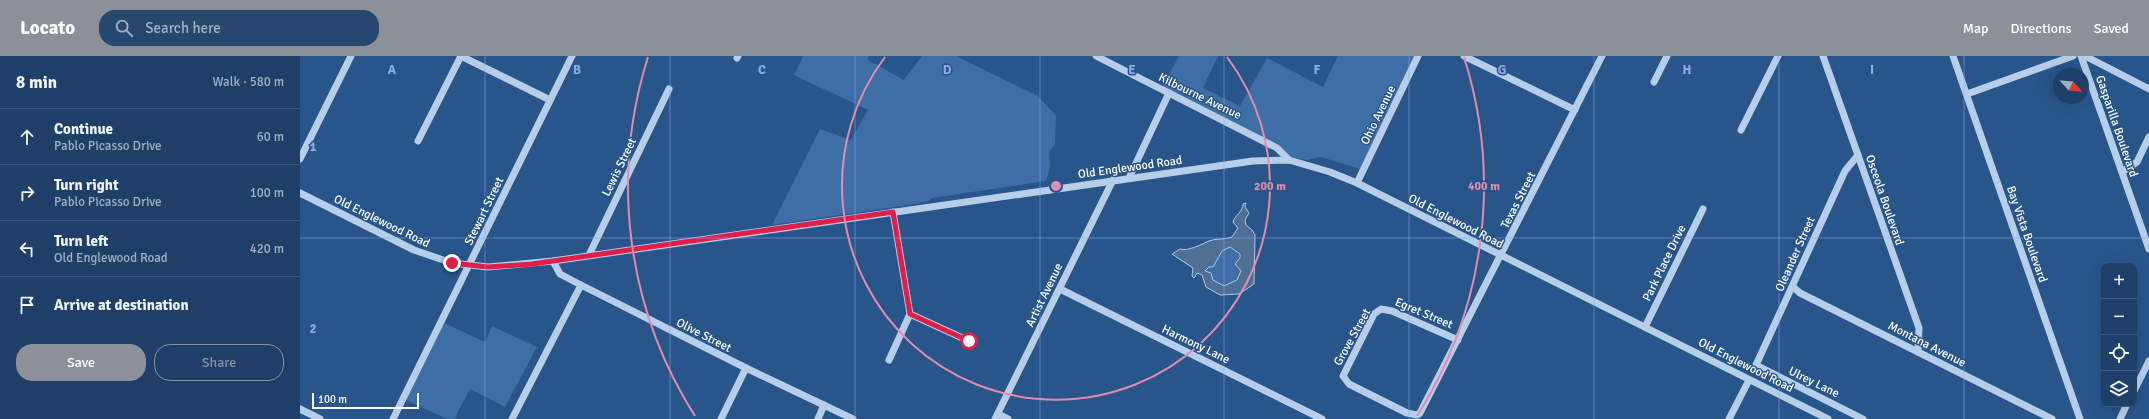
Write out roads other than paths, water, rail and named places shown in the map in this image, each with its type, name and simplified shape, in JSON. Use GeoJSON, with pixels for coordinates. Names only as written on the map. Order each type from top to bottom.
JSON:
{"type":"FeatureCollection","features":[{"type":"Feature","properties":{"kind":"street"},"geometry":{"type":"LineString","coordinates":[[300,159],[351,56]]}},
{"type":"Feature","properties":{"kind":"street"},"geometry":{"type":"LineString","coordinates":[[418,141],[461,56],[550,100]]}},
{"type":"Feature","properties":{"kind":"street","name":"Stewart Street"},"geometry":{"type":"LineString","coordinates":[[393,419],[572,56]]}},
{"type":"Feature","properties":{"kind":"street","name":"Kilbourne Avenue"},"geometry":{"type":"LineString","coordinates":[[1096,56],[1277,148],[1290,160]]}},
{"type":"Feature","properties":{"kind":"street","name":"Ohio Avenue"},"geometry":{"type":"LineString","coordinates":[[1357,183],[1418,56]]}},
{"type":"Feature","properties":{"kind":"street"},"geometry":{"type":"LineString","coordinates":[[1464,56],[1575,110]]}},
{"type":"Feature","properties":{"kind":"street","name":"Texas Street"},"geometry":{"type":"LineString","coordinates":[[1417,415],[1420,413],[1458,340],[1602,56]]}},
{"type":"Feature","properties":{"kind":"street"},"geometry":{"type":"LineString","coordinates":[[1654,82],[1667,56]]}},
{"type":"Feature","properties":{"kind":"street"},"geometry":{"type":"LineString","coordinates":[[1740,130],[1778,56]]}},
{"type":"Feature","properties":{"kind":"street","name":"Osceola Boulevard"},"geometry":{"type":"LineString","coordinates":[[1823,56],[1919,328],[1918,352]]}},
{"type":"Feature","properties":{"kind":"street","name":"Bay Vista Boulevard"},"geometry":{"type":"LineString","coordinates":[[1953,56],[2080,419]]}},
{"type":"Feature","properties":{"kind":"street"},"geometry":{"type":"LineString","coordinates":[[1967,94],[2073,56]]}},
{"type":"Feature","properties":{"kind":"street","name":"Gasparilla Boulevard"},"geometry":{"type":"LineString","coordinates":[[2081,56],[2149,249]]}},
{"type":"Feature","properties":{"kind":"street"},"geometry":{"type":"LineString","coordinates":[[2085,56],[2149,89]]}},
{"type":"Feature","properties":{"kind":"street","name":"Lewis Street"},"geometry":{"type":"LineString","coordinates":[[589,255],[669,89]]}},
{"type":"Feature","properties":{"kind":"street"},"geometry":{"type":"LineString","coordinates":[[1129,178],[1169,93]]}},
{"type":"Feature","properties":{"kind":"street"},"geometry":{"type":"LineString","coordinates":[[2122,172],[2137,162],[2149,137]]}},
{"type":"Feature","properties":{"kind":"street","name":"Oleander Street"},"geometry":{"type":"LineString","coordinates":[[1756,365],[1845,171],[1858,155]]}},
{"type":"Feature","properties":{"kind":"street","name":"Old Englewood Road"},"geometry":{"type":"LineString","coordinates":[[300,193],[414,250],[452,263],[488,267],[553,261],[1253,161],[1290,160],[1330,172],[1357,183],[1828,419]]}},
{"type":"Feature","properties":{"kind":"street","name":"Artist Avenue"},"geometry":{"type":"LineString","coordinates":[[997,416],[1113,180]]}},
{"type":"Feature","properties":{"kind":"street","name":"Park Place Drive"},"geometry":{"type":"LineString","coordinates":[[1645,327],[1703,210]]}},
{"type":"Feature","properties":{"kind":"street"},"geometry":{"type":"LineString","coordinates":[[889,360],[910,314],[893,212]]}},
{"type":"Feature","properties":{"kind":"street","name":"Olive Street"},"geometry":{"type":"LineString","coordinates":[[553,261],[560,274],[746,368],[852,419]]}},
{"type":"Feature","properties":{"kind":"street"},"geometry":{"type":"LineString","coordinates":[[512,419],[581,285]]}},
{"type":"Feature","properties":{"kind":"street","name":"Montana Avenue"},"geometry":{"type":"LineString","coordinates":[[1793,287],[1800,293],[2052,419]]}},
{"type":"Feature","properties":{"kind":"street","name":"Harmony Lane"},"geometry":{"type":"LineString","coordinates":[[1060,289],[1322,419]]}},
{"type":"Feature","properties":{"kind":"street","name":"Egret Street"},"geometry":{"type":"LineString","coordinates":[[1381,309],[1392,311],[1458,340]]}},
{"type":"Feature","properties":{"kind":"street","name":"Grove Street"},"geometry":{"type":"LineString","coordinates":[[1381,309],[1374,314],[1343,376],[1349,384],[1407,413],[1417,415]]}},
{"type":"Feature","properties":{"kind":"street"},"geometry":{"type":"LineString","coordinates":[[910,314],[969,341]]}},
{"type":"Feature","properties":{"kind":"street"},"geometry":{"type":"LineString","coordinates":[[2137,385],[2149,361]]}},
{"type":"Feature","properties":{"kind":"street","name":"Ulrey Lane"},"geometry":{"type":"LineString","coordinates":[[1756,365],[1863,419]]}},
{"type":"Feature","properties":{"kind":"street"},"geometry":{"type":"LineString","coordinates":[[721,419],[746,368]]}},
{"type":"Feature","properties":{"kind":"street"},"geometry":{"type":"LineString","coordinates":[[1729,419],[1749,380]]}},
{"type":"Feature","properties":{"kind":"street"},"geometry":{"type":"LineString","coordinates":[[818,419],[824,405]]}},
{"type":"Feature","properties":{"kind":"street"},"geometry":{"type":"LineString","coordinates":[[2120,419],[2126,407]]}},
{"type":"Feature","properties":{"kind":"street"},"geometry":{"type":"LineString","coordinates":[[300,409],[320,419]]}},
{"type":"Feature","properties":{"kind":"street"},"geometry":{"type":"LineString","coordinates":[[997,416],[1008,419]]}}]}
